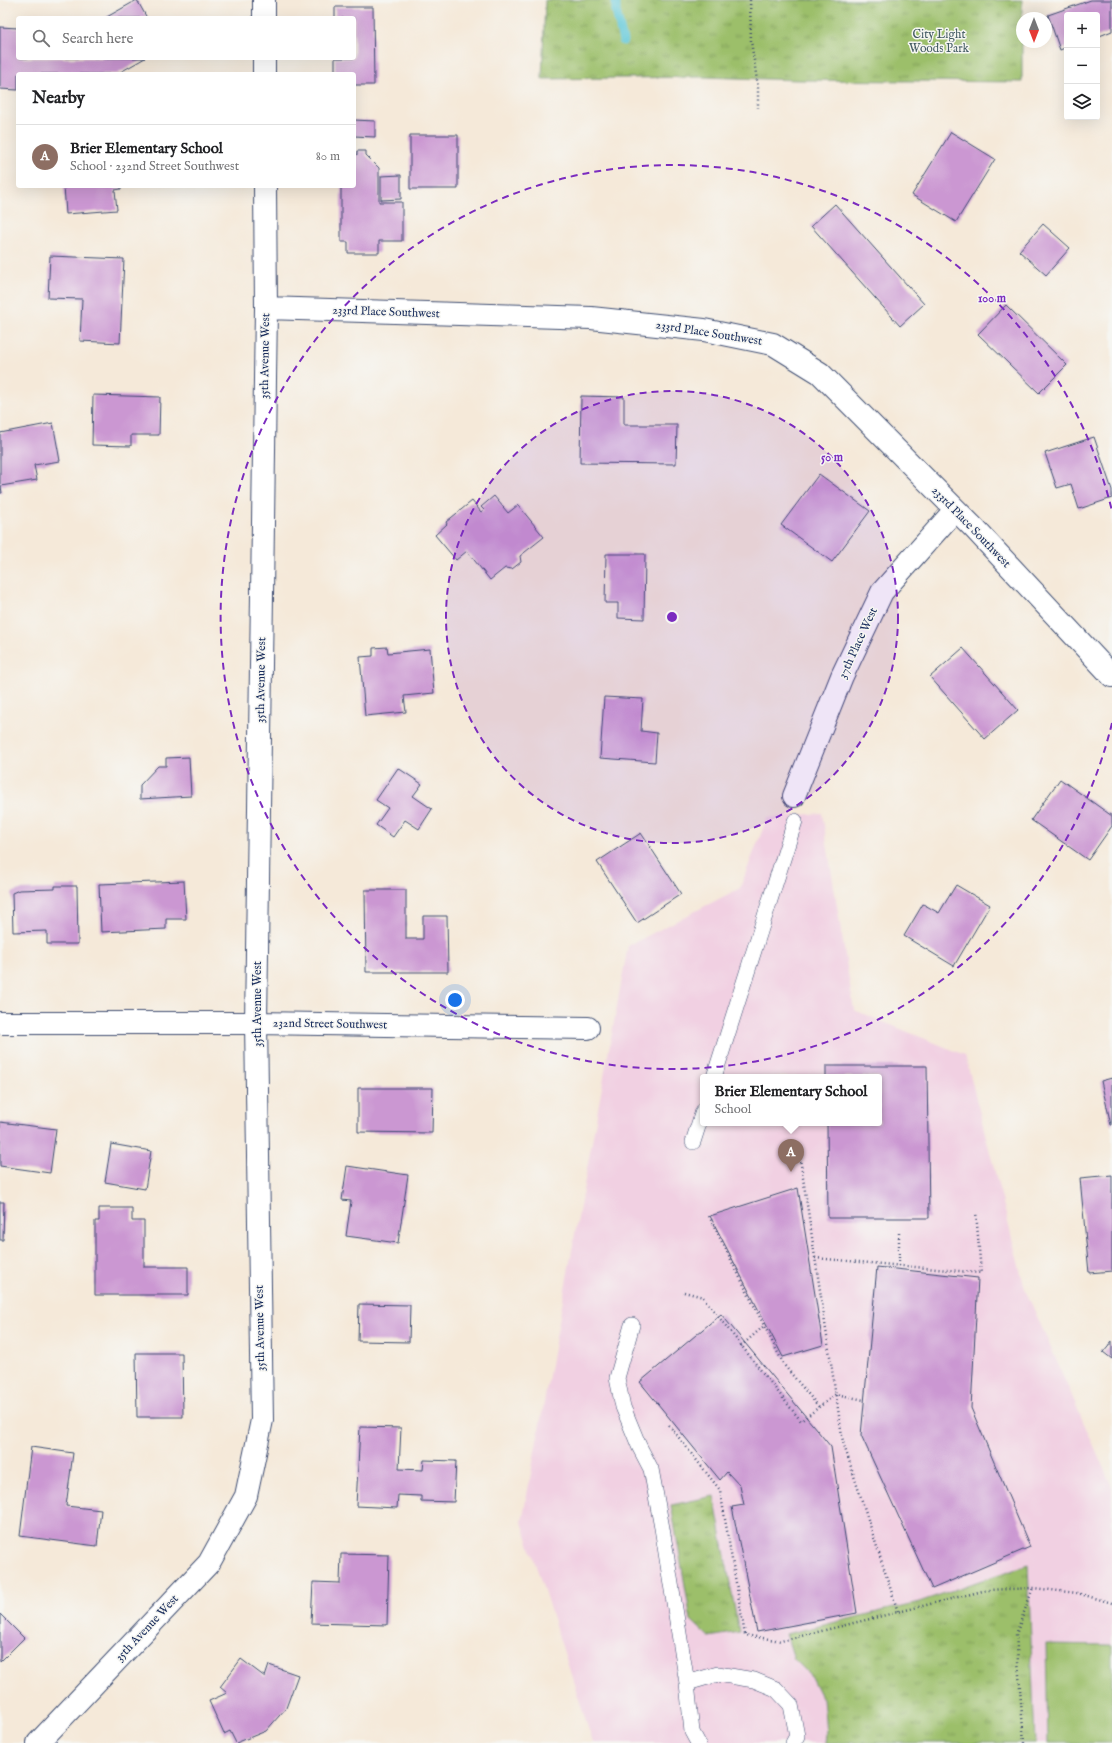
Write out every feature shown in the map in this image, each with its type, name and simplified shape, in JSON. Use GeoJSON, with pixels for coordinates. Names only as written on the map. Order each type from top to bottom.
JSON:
{"type":"FeatureCollection","features":[{"type":"Feature","properties":{"kind":"street"},"geometry":{"type":"LineString","coordinates":[[264,0],[264,16]]}},
{"type":"Feature","properties":{"kind":"street"},"geometry":{"type":"LineString","coordinates":[[264,60],[264,72]]}},
{"type":"Feature","properties":{"kind":"street","name":"35th Avenue West"},"geometry":{"type":"LineString","coordinates":[[38,1743],[209,1562],[246,1496],[262,1420],[256,1023],[266,308],[265,188]]}},
{"type":"Feature","properties":{"kind":"street","name":"233rd Place Southwest"},"geometry":{"type":"LineString","coordinates":[[266,308],[591,318],[704,330],[773,344],[820,373],[955,510],[1112,676]]}},
{"type":"Feature","properties":{"kind":"street","name":"37th Place West"},"geometry":{"type":"LineString","coordinates":[[794,796],[842,676],[882,592],[955,510]]}},
{"type":"Feature","properties":{"kind":"street","name":"232nd Street Southwest"},"geometry":{"type":"LineString","coordinates":[[0,1023],[256,1023],[588,1028]]}},
{"type":"Feature","properties":{"kind":"lane"},"geometry":{"type":"LineString","coordinates":[[715,1074],[795,821]]}},
{"type":"Feature","properties":{"kind":"lane"},"geometry":{"type":"LineString","coordinates":[[693,1142],[700,1120]]}},
{"type":"Feature","properties":{"kind":"lane"},"geometry":{"type":"LineString","coordinates":[[632,1325],[617,1378],[623,1407],[650,1469],[662,1528],[688,1683],[692,1732],[698,1743]]}},
{"type":"Feature","properties":{"kind":"lane"},"geometry":{"type":"LineString","coordinates":[[688,1683],[718,1674],[754,1680],[776,1689],[790,1705],[797,1736],[793,1743]]}},
{"type":"Feature","properties":{"kind":"path"},"geometry":{"type":"LineString","coordinates":[[750,0],[751,41],[758,87],[758,108]]}},
{"type":"Feature","properties":{"kind":"path"},"geometry":{"type":"LineString","coordinates":[[800,1158],[843,1442],[898,1612]]}},
{"type":"Feature","properties":{"kind":"path"},"geometry":{"type":"LineString","coordinates":[[815,1258],[981,1273],[976,1212]]}},
{"type":"Feature","properties":{"kind":"path"},"geometry":{"type":"LineString","coordinates":[[709,1216],[784,1365],[819,1407]]}},
{"type":"Feature","properties":{"kind":"path"},"geometry":{"type":"LineString","coordinates":[[899,1232],[899,1266]]}},
{"type":"Feature","properties":{"kind":"path"},"geometry":{"type":"LineString","coordinates":[[684,1292],[703,1297],[801,1421],[836,1394],[864,1400]]}},
{"type":"Feature","properties":{"kind":"path"},"geometry":{"type":"LineString","coordinates":[[741,1346],[764,1326]]}},
{"type":"Feature","properties":{"kind":"path"},"geometry":{"type":"LineString","coordinates":[[670,1425],[720,1490],[745,1636],[781,1641],[987,1590],[1033,1588],[1077,1593],[1112,1603]]}},
{"type":"Feature","properties":{"kind":"path"},"geometry":{"type":"LineString","coordinates":[[1024,1743],[1016,1634],[1033,1588]]}},
{"type":"Feature","properties":{"kind":"shaded area"},"geometry":{"type":"Polygon","coordinates":[[[822,813],[854,1010],[965,1055],[1025,1289],[1112,1487],[1112,1743],[593,1743],[522,1522],[628,946],[740,888],[767,818],[822,813]]]}},
{"type":"Feature","properties":{"kind":"green space","name":"City Light Woods Park"},"geometry":{"type":"Polygon","coordinates":[[[545,0],[1022,0],[1022,12],[1016,12],[1016,48],[1022,48],[1022,82],[799,80],[702,77],[542,79],[545,0]]]}},
{"type":"Feature","properties":{"kind":"green space"},"geometry":{"type":"Polygon","coordinates":[[[714,1496],[739,1632],[709,1637],[691,1620],[671,1505],[714,1496]]]}},
{"type":"Feature","properties":{"kind":"green space"},"geometry":{"type":"Polygon","coordinates":[[[1028,1564],[1035,1743],[825,1743],[826,1733],[823,1699],[812,1677],[794,1659],[786,1634],[919,1602],[1028,1564]]]}},
{"type":"Feature","properties":{"kind":"green space"},"geometry":{"type":"Polygon","coordinates":[[[1046,1644],[1112,1645],[1112,1743],[1048,1743],[1046,1644]]]}},
{"type":"Feature","properties":{"kind":"building"},"geometry":{"type":"Polygon","coordinates":[[[137,0],[146,16],[109,16],[137,0]]]}},
{"type":"Feature","properties":{"kind":"building"},"geometry":{"type":"Polygon","coordinates":[[[1091,0],[1112,0],[1112,31],[1100,36],[1100,12],[1064,12],[1064,48],[1060,50],[1052,27],[1052,14],[1091,0]]]}},
{"type":"Feature","properties":{"kind":"building"},"geometry":{"type":"Polygon","coordinates":[[[335,7],[373,7],[374,85],[356,85],[356,72],[335,72],[335,60],[356,60],[356,16],[335,16],[335,7]]]}},
{"type":"Feature","properties":{"kind":"building"},"geometry":{"type":"Polygon","coordinates":[[[0,27],[16,28],[16,60],[142,60],[120,72],[16,72],[16,90],[0,89],[0,27]]]}},
{"type":"Feature","properties":{"kind":"building"},"geometry":{"type":"Polygon","coordinates":[[[356,120],[375,121],[375,137],[356,136],[356,120]]]}},
{"type":"Feature","properties":{"kind":"building"},"geometry":{"type":"Polygon","coordinates":[[[951,132],[995,159],[956,222],[912,195],[951,132]]]}},
{"type":"Feature","properties":{"kind":"building"},"geometry":{"type":"Polygon","coordinates":[[[410,135],[458,135],[458,189],[410,189],[410,135]]]}},
{"type":"Feature","properties":{"kind":"building"},"geometry":{"type":"Polygon","coordinates":[[[357,151],[366,151],[366,155],[379,168],[379,202],[402,202],[402,241],[379,241],[379,253],[348,253],[348,242],[341,242],[341,188],[356,188],[357,151]]]}},
{"type":"Feature","properties":{"kind":"building"},"geometry":{"type":"Polygon","coordinates":[[[401,175],[401,199],[381,200],[381,176],[401,175]]]}},
{"type":"Feature","properties":{"kind":"building"},"geometry":{"type":"Polygon","coordinates":[[[64,188],[121,188],[115,190],[117,210],[66,214],[64,188]]]}},
{"type":"Feature","properties":{"kind":"building"},"geometry":{"type":"Polygon","coordinates":[[[835,204],[924,304],[900,326],[811,226],[835,204]]]}},
{"type":"Feature","properties":{"kind":"building"},"geometry":{"type":"Polygon","coordinates":[[[1043,224],[1070,248],[1046,275],[1019,251],[1043,224]]]}},
{"type":"Feature","properties":{"kind":"building"},"geometry":{"type":"Polygon","coordinates":[[[50,256],[124,259],[120,343],[80,341],[82,299],[48,298],[50,256]]]}},
{"type":"Feature","properties":{"kind":"building"},"geometry":{"type":"Polygon","coordinates":[[[1006,305],[1067,365],[1039,393],[978,334],[1006,305]]]}},
{"type":"Feature","properties":{"kind":"building"},"geometry":{"type":"Polygon","coordinates":[[[93,395],[160,397],[159,435],[131,435],[131,446],[92,445],[93,395]]]}},
{"type":"Feature","properties":{"kind":"building"},"geometry":{"type":"Polygon","coordinates":[[[581,396],[624,397],[624,425],[677,425],[676,464],[580,463],[581,396]]]}},
{"type":"Feature","properties":{"kind":"building"},"geometry":{"type":"Polygon","coordinates":[[[53,423],[60,461],[34,465],[37,480],[1,486],[2,493],[0,493],[0,433],[53,423]]]}},
{"type":"Feature","properties":{"kind":"building"},"geometry":{"type":"Polygon","coordinates":[[[1094,437],[1112,490],[1112,498],[1079,509],[1071,484],[1057,488],[1045,453],[1094,437]]]}},
{"type":"Feature","properties":{"kind":"building"},"geometry":{"type":"Polygon","coordinates":[[[819,474],[870,511],[832,562],[781,525],[819,474]]]}},
{"type":"Feature","properties":{"kind":"building"},"geometry":{"type":"Polygon","coordinates":[[[494,496],[508,513],[518,505],[544,537],[520,556],[521,562],[512,569],[505,568],[490,580],[467,551],[456,560],[435,535],[447,524],[446,522],[472,501],[481,512],[484,510],[481,507],[494,496]]]}},
{"type":"Feature","properties":{"kind":"building"},"geometry":{"type":"Polygon","coordinates":[[[606,554],[645,554],[644,619],[618,618],[618,603],[605,603],[606,554]]]}},
{"type":"Feature","properties":{"kind":"building"},"geometry":{"type":"Polygon","coordinates":[[[387,647],[388,653],[430,649],[434,693],[404,696],[406,712],[365,716],[360,657],[373,656],[373,648],[387,647]]]}},
{"type":"Feature","properties":{"kind":"building"},"geometry":{"type":"Polygon","coordinates":[[[963,648],[1018,710],[985,739],[930,677],[963,648]]]}},
{"type":"Feature","properties":{"kind":"building"},"geometry":{"type":"Polygon","coordinates":[[[604,697],[643,699],[641,731],[657,733],[655,762],[600,758],[604,697]]]}},
{"type":"Feature","properties":{"kind":"building"},"geometry":{"type":"Polygon","coordinates":[[[189,757],[191,796],[140,799],[140,785],[158,766],[166,766],[166,758],[189,757]]]}},
{"type":"Feature","properties":{"kind":"building"},"geometry":{"type":"Polygon","coordinates":[[[398,768],[422,784],[413,796],[432,809],[419,829],[405,820],[393,837],[376,825],[388,808],[376,800],[398,768]]]}},
{"type":"Feature","properties":{"kind":"building"},"geometry":{"type":"Polygon","coordinates":[[[1060,779],[1112,816],[1112,826],[1088,860],[1031,820],[1060,779]]]}},
{"type":"Feature","properties":{"kind":"building"},"geometry":{"type":"Polygon","coordinates":[[[641,833],[681,894],[637,923],[597,862],[641,833]]]}},
{"type":"Feature","properties":{"kind":"building"},"geometry":{"type":"Polygon","coordinates":[[[184,881],[186,919],[166,919],[166,929],[101,932],[99,884],[184,881]]]}},
{"type":"Feature","properties":{"kind":"building"},"geometry":{"type":"Polygon","coordinates":[[[956,885],[990,905],[954,966],[904,936],[923,904],[939,913],[956,885]]]}},
{"type":"Feature","properties":{"kind":"building"},"geometry":{"type":"Polygon","coordinates":[[[55,886],[77,886],[78,944],[47,944],[47,931],[13,932],[12,893],[19,890],[55,889],[55,886]]]}},
{"type":"Feature","properties":{"kind":"building"},"geometry":{"type":"Polygon","coordinates":[[[365,890],[406,890],[406,939],[423,939],[423,916],[447,916],[448,972],[366,972],[365,890]]]}},
{"type":"Feature","properties":{"kind":"building"},"geometry":{"type":"Polygon","coordinates":[[[826,1066],[927,1066],[929,1218],[828,1218],[827,1126],[882,1126],[882,1074],[826,1074],[826,1066]]]}},
{"type":"Feature","properties":{"kind":"building"},"geometry":{"type":"Polygon","coordinates":[[[1112,1078],[1112,1125],[1111,1125],[1101,1081],[1112,1078]]]}},
{"type":"Feature","properties":{"kind":"building"},"geometry":{"type":"Polygon","coordinates":[[[358,1088],[433,1088],[432,1133],[358,1132],[358,1088]]]}},
{"type":"Feature","properties":{"kind":"building"},"geometry":{"type":"Polygon","coordinates":[[[0,1122],[56,1129],[50,1173],[0,1166],[0,1122]]]}},
{"type":"Feature","properties":{"kind":"building"},"geometry":{"type":"Polygon","coordinates":[[[111,1144],[151,1151],[145,1189],[105,1182],[111,1144]]]}},
{"type":"Feature","properties":{"kind":"building"},"geometry":{"type":"Polygon","coordinates":[[[347,1166],[408,1175],[398,1243],[346,1236],[351,1201],[342,1200],[347,1166]]]}},
{"type":"Feature","properties":{"kind":"building"},"geometry":{"type":"Polygon","coordinates":[[[1112,1175],[1112,1271],[1089,1273],[1080,1178],[1112,1175]]]}},
{"type":"Feature","properties":{"kind":"building"},"geometry":{"type":"Polygon","coordinates":[[[798,1188],[823,1345],[783,1357],[710,1216],[798,1188]]]}},
{"type":"Feature","properties":{"kind":"building"},"geometry":{"type":"Polygon","coordinates":[[[0,1202],[4,1202],[3,1240],[0,1240],[0,1202]]]}},
{"type":"Feature","properties":{"kind":"building"},"geometry":{"type":"Polygon","coordinates":[[[99,1208],[132,1208],[132,1221],[144,1221],[144,1267],[188,1267],[188,1295],[95,1295],[95,1221],[99,1221],[99,1208]]]}},
{"type":"Feature","properties":{"kind":"building"},"geometry":{"type":"Polygon","coordinates":[[[877,1267],[978,1278],[971,1408],[1030,1547],[932,1589],[861,1435],[877,1267]]]}},
{"type":"Feature","properties":{"kind":"building"},"geometry":{"type":"Polygon","coordinates":[[[359,1304],[410,1305],[409,1342],[358,1341],[359,1304]]]}},
{"type":"Feature","properties":{"kind":"building"},"geometry":{"type":"Polygon","coordinates":[[[721,1314],[831,1447],[857,1613],[757,1632],[732,1507],[744,1505],[740,1486],[727,1472],[720,1480],[640,1382],[721,1314]]]}},
{"type":"Feature","properties":{"kind":"building"},"geometry":{"type":"Polygon","coordinates":[[[1112,1341],[1112,1359],[1103,1352],[1112,1341]]]}},
{"type":"Feature","properties":{"kind":"building"},"geometry":{"type":"Polygon","coordinates":[[[136,1353],[182,1353],[183,1417],[137,1417],[136,1353]]]}},
{"type":"Feature","properties":{"kind":"building"},"geometry":{"type":"Polygon","coordinates":[[[360,1427],[401,1428],[399,1469],[423,1470],[424,1460],[456,1461],[454,1502],[421,1501],[421,1496],[398,1495],[397,1508],[356,1506],[360,1427]]]}},
{"type":"Feature","properties":{"kind":"building"},"geometry":{"type":"Polygon","coordinates":[[[31,1447],[73,1453],[66,1506],[101,1510],[97,1546],[20,1536],[31,1447]]]}},
{"type":"Feature","properties":{"kind":"building"},"geometry":{"type":"Polygon","coordinates":[[[341,1554],[389,1555],[387,1625],[311,1623],[313,1582],[340,1583],[341,1554]]]}},
{"type":"Feature","properties":{"kind":"building"},"geometry":{"type":"Polygon","coordinates":[[[0,1614],[24,1638],[0,1662],[0,1614]]]}},
{"type":"Feature","properties":{"kind":"building"},"geometry":{"type":"Polygon","coordinates":[[[241,1659],[265,1677],[269,1665],[298,1675],[286,1708],[266,1731],[236,1743],[230,1731],[224,1734],[209,1701],[227,1693],[220,1687],[241,1659]]]}},
{"type":"Feature","properties":{"kind":"waterway"},"geometry":{"type":"LineString","coordinates":[[616,0],[616,11],[623,41]]}},
{"type":"Feature","properties":{"kind":"place","name":"Brier Elementary School"},"geometry":{"type":"Point","coordinates":[791,1172]}}]}
